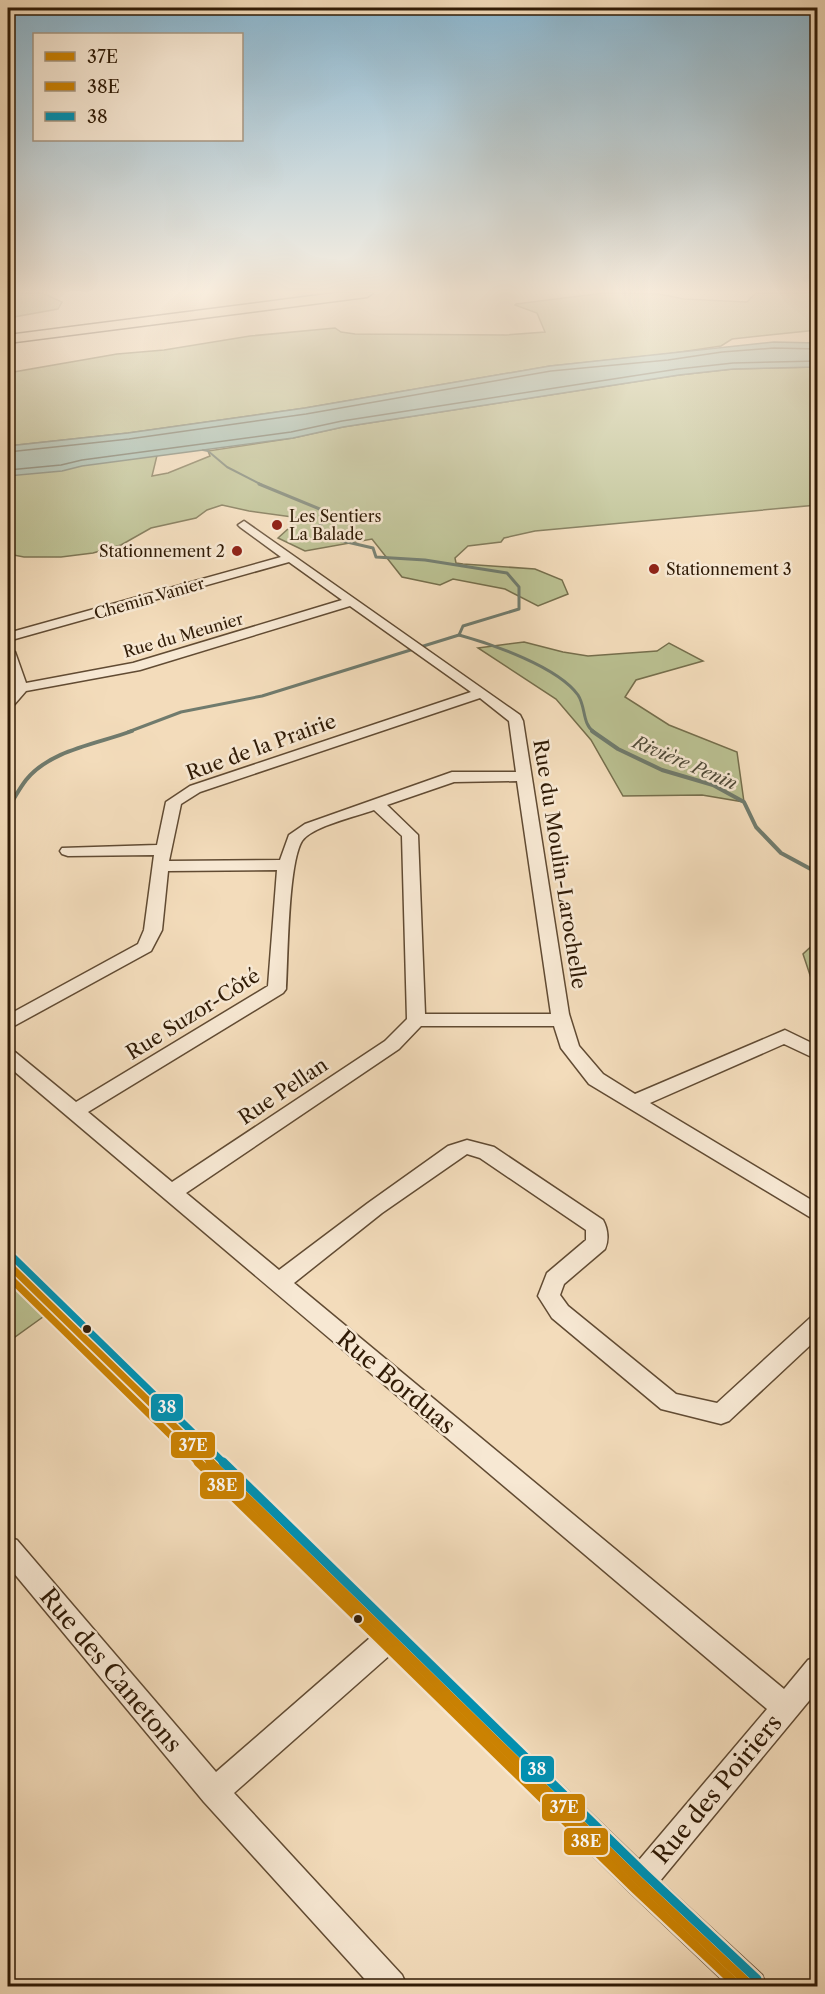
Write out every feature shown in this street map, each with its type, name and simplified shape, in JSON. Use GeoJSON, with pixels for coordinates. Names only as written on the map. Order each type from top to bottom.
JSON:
{"type":"FeatureCollection","features":[{"type":"Feature","properties":{"kind":"street","name":"Rue du Moulin-Larochelle"},"geometry":{"type":"LineString","coordinates":[[244,525],[513,715],[516,721],[562,1020],[570,1048],[596,1079],[636,1101],[818,1214]]}},
{"type":"Feature","properties":{"kind":"street","name":"Chemin Vanier"},"geometry":{"type":"LineString","coordinates":[[8,637],[291,558]]}},
{"type":"Feature","properties":{"kind":"street","name":"Rue du Meunier"},"geometry":{"type":"LineString","coordinates":[[21,688],[135,667],[352,601]]}},
{"type":"Feature","properties":{"kind":"street"},"geometry":{"type":"LineString","coordinates":[[8,652],[21,688],[8,703]]}},
{"type":"Feature","properties":{"kind":"street","name":"Rue de la Prairie"},"geometry":{"type":"LineString","coordinates":[[8,1022],[145,947],[153,930],[162,858],[174,802],[195,789],[482,693]]}},
{"type":"Feature","properties":{"kind":"street","name":"Rue Suzor-Côté"},"geometry":{"type":"LineString","coordinates":[[74,1112],[277,989],[286,865],[295,838],[303,832],[452,777],[524,776]]}},
{"type":"Feature","properties":{"kind":"street"},"geometry":{"type":"LineString","coordinates":[[376,804],[410,835],[416,1020],[562,1020]]}},
{"type":"Feature","properties":{"kind":"street"},"geometry":{"type":"LineString","coordinates":[[68,851],[286,865]]}},
{"type":"Feature","properties":{"kind":"street","name":"Rue Pellan"},"geometry":{"type":"LineString","coordinates":[[171,1193],[392,1045],[416,1020]]}},
{"type":"Feature","properties":{"kind":"street"},"geometry":{"type":"LineString","coordinates":[[636,1101],[785,1036],[818,1054]]}},
{"type":"Feature","properties":{"kind":"street","name":"Rue Borduas"},"geometry":{"type":"LineString","coordinates":[[8,1056],[786,1707]]}},
{"type":"Feature","properties":{"kind":"street"},"geometry":{"type":"LineString","coordinates":[[278,1283],[375,1208],[455,1151],[467,1146],[487,1152],[596,1226],[597,1243],[555,1280],[549,1296],[560,1312],[669,1402],[721,1414],[818,1324]]}},
{"type":"Feature","properties":{"kind":"street"},"geometry":{"type":"LineString","coordinates":[[8,1264],[640,1882],[751,1986]]}},
{"type":"Feature","properties":{"kind":"street","name":"Rue des Canetons"},"geometry":{"type":"LineString","coordinates":[[8,1548],[214,1792],[391,1986]]}},
{"type":"Feature","properties":{"kind":"street"},"geometry":{"type":"LineString","coordinates":[[214,1792],[390,1638]]}},
{"type":"Feature","properties":{"kind":"street","name":"Rue des Poiriers"},"geometry":{"type":"LineString","coordinates":[[640,1882],[818,1669]]}},
{"type":"Feature","properties":{"kind":"green space"},"geometry":{"type":"Polygon","coordinates":[[[8,386],[433,386],[305,408],[128,433],[8,446],[8,386]]]}},
{"type":"Feature","properties":{"kind":"green space"},"geometry":{"type":"Polygon","coordinates":[[[608,386],[817,386],[817,505],[535,531],[504,538],[501,542],[468,546],[455,558],[456,563],[463,564],[535,569],[562,580],[568,594],[538,606],[505,589],[453,579],[440,585],[402,577],[372,539],[305,551],[278,538],[300,518],[222,505],[207,510],[196,518],[151,528],[121,545],[93,553],[61,557],[24,557],[8,554],[8,460],[160,443],[152,476],[168,473],[210,456],[208,451],[293,438],[343,427],[608,386]]]}},
{"type":"Feature","properties":{"kind":"green space"},"geometry":{"type":"Polygon","coordinates":[[[524,642],[588,656],[657,651],[669,643],[703,661],[636,680],[625,697],[669,725],[737,752],[744,802],[702,795],[623,796],[591,740],[556,699],[478,648],[524,642]]]}},
{"type":"Feature","properties":{"kind":"green space"},"geometry":{"type":"Polygon","coordinates":[[[817,941],[817,996],[803,954],[817,941]]]}},
{"type":"Feature","properties":{"kind":"green space"},"geometry":{"type":"Polygon","coordinates":[[[8,1264],[54,1309],[8,1342],[8,1264]]]}},
{"type":"Feature","properties":{"kind":"water"},"geometry":{"type":"Polygon","coordinates":[[[433,386],[608,386],[343,427],[293,438],[82,466],[62,471],[8,476],[8,446],[128,433],[305,408],[433,386]]]}},
{"type":"Feature","properties":{"kind":"waterway","name":"Rivière Penin"},"geometry":{"type":"LineString","coordinates":[[203,450],[208,451],[227,467],[262,485]]}},
{"type":"Feature","properties":{"kind":"waterway","name":"Rivière Penin"},"geometry":{"type":"LineString","coordinates":[[259,484],[322,510],[321,524],[317,528],[321,536],[373,548],[376,557],[425,560],[507,573],[519,587],[519,609],[463,626],[459,635]]}},
{"type":"Feature","properties":{"kind":"waterway"},"geometry":{"type":"LineString","coordinates":[[128,732],[181,712],[262,696],[459,635]]}},
{"type":"Feature","properties":{"kind":"waterway","name":"Rivière Penin"},"geometry":{"type":"LineString","coordinates":[[459,635],[523,658],[556,675],[578,695],[588,725],[594,732]]}},
{"type":"Feature","properties":{"kind":"waterway"},"geometry":{"type":"LineString","coordinates":[[8,808],[26,780],[48,762],[75,749],[132,731]]}},
{"type":"Feature","properties":{"kind":"waterway","name":"Rivière Penin"},"geometry":{"type":"LineString","coordinates":[[592,731],[618,749],[662,770],[713,785],[744,802],[756,827],[781,853],[818,873]]}},
{"type":"Feature","properties":{"kind":"transit line","name":"38"},"geometry":{"type":"LineString","coordinates":[[14,1258],[646,1875],[757,1979]]}},
{"type":"Feature","properties":{"kind":"transit line","name":"37E"},"geometry":{"type":"LineString","coordinates":[[8,1264],[640,1882],[751,1986]]}},
{"type":"Feature","properties":{"kind":"transit line","name":"38E"},"geometry":{"type":"LineString","coordinates":[[8,1276],[634,1888],[738,1986]]}},
{"type":"Feature","properties":{"kind":"place","name":"Les Sentiers La Balade"},"geometry":{"type":"Point","coordinates":[277,525]}},
{"type":"Feature","properties":{"kind":"place","name":"Stationnement 2"},"geometry":{"type":"Point","coordinates":[237,551]}},
{"type":"Feature","properties":{"kind":"place","name":"Stationnement 3"},"geometry":{"type":"Point","coordinates":[654,569]}}]}
